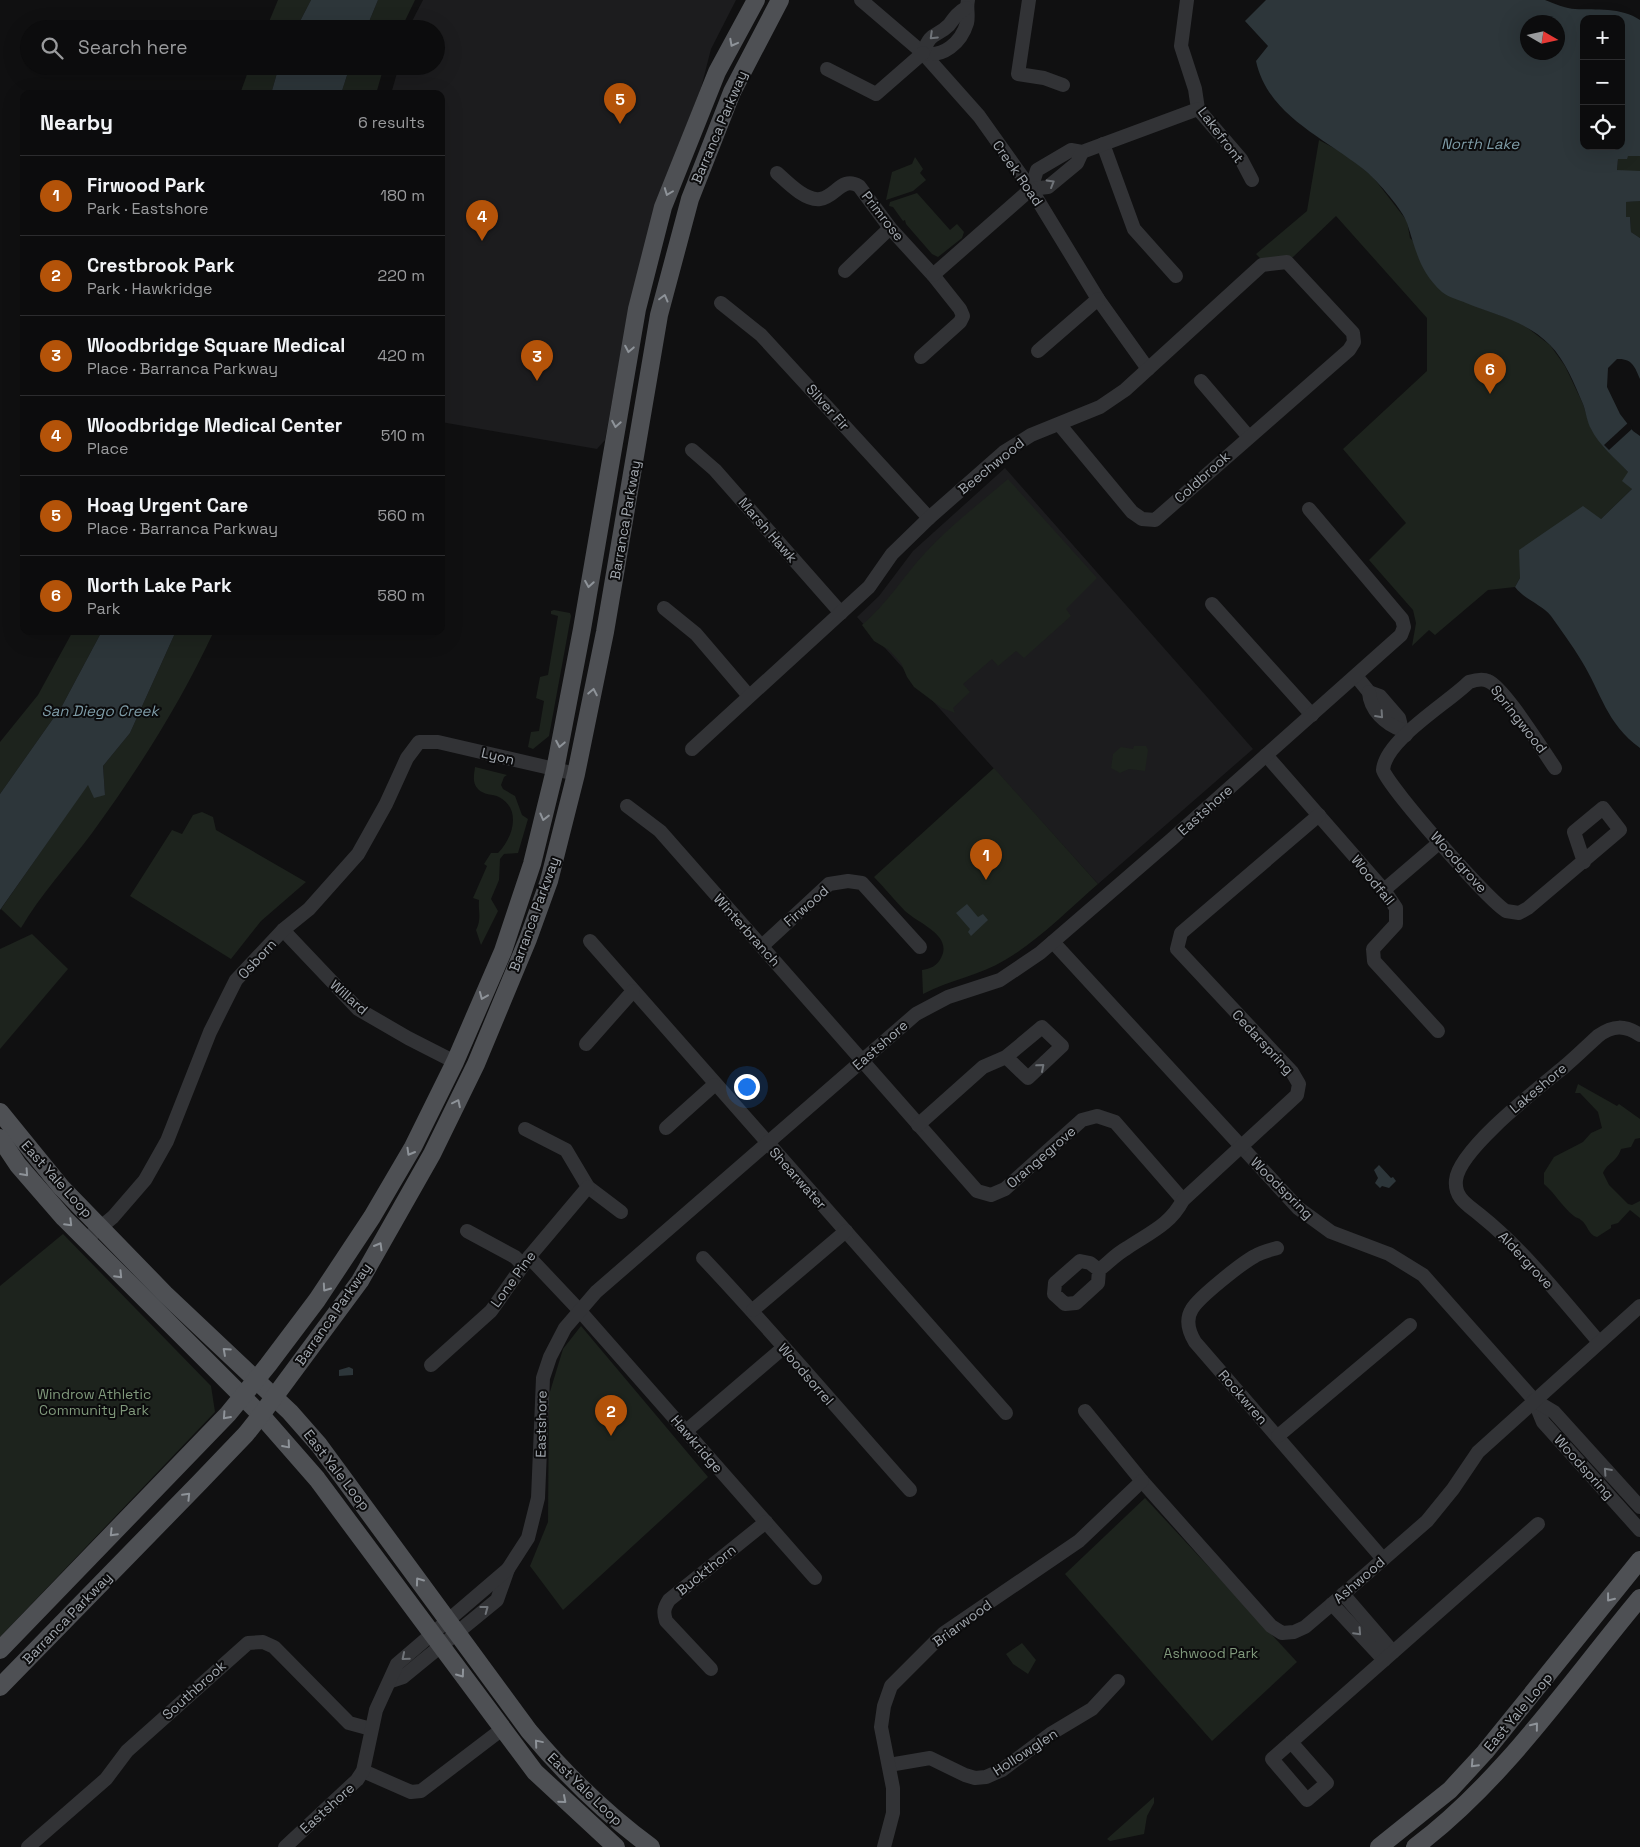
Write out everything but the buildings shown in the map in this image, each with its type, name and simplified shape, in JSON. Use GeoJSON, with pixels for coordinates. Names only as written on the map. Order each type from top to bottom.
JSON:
{"type":"FeatureCollection","features":[{"type":"Feature","properties":{"kind":"main road","name":"Barranca Parkway"},"geometry":{"type":"LineString","coordinates":[[0,1650],[228,1414],[257,1379],[322,1293],[372,1217],[413,1147],[455,1062],[512,925],[532,864],[555,770],[582,629],[637,309],[668,193],[717,72],[756,0]]}},
{"type":"Feature","properties":{"kind":"main road","name":"Barranca Parkway"},"geometry":{"type":"LineString","coordinates":[[0,1687],[200,1482],[246,1434],[261,1415],[360,1281],[432,1154],[476,1064],[528,939],[549,882],[576,774],[605,632],[660,314],[690,199],[732,92],[780,0]]}},
{"type":"Feature","properties":{"kind":"main road"},"geometry":{"type":"LineString","coordinates":[[624,376],[648,380]]}},
{"type":"Feature","properties":{"kind":"main road","name":"East Yale Loop"},"geometry":{"type":"LineString","coordinates":[[0,1112],[61,1187],[100,1228],[165,1294],[257,1379],[325,1453],[529,1731],[553,1760],[626,1829],[651,1847]]}},
{"type":"Feature","properties":{"kind":"main road","name":"East Yale Loop"},"geometry":{"type":"LineString","coordinates":[[0,1138],[18,1165],[86,1240],[261,1415],[317,1479],[437,1639],[501,1730],[535,1772],[616,1847]]}},
{"type":"Feature","properties":{"kind":"main road","name":"East Yale Loop"},"geometry":{"type":"LineString","coordinates":[[1379,1847],[1410,1825],[1450,1790],[1485,1752],[1640,1560]]}},
{"type":"Feature","properties":{"kind":"main road","name":"East Yale Loop"},"geometry":{"type":"LineString","coordinates":[[1415,1847],[1473,1796],[1524,1740],[1640,1598]]}},
{"type":"Feature","properties":{"kind":"street","name":"Creek Road"},"geometry":{"type":"LineString","coordinates":[[861,0],[923,53],[978,116],[1031,189],[1098,299],[1148,369]]}},
{"type":"Feature","properties":{"kind":"street"},"geometry":{"type":"LineString","coordinates":[[1029,0],[1018,74],[1044,78],[1063,85]]}},
{"type":"Feature","properties":{"kind":"street","name":"Lakefront"},"geometry":{"type":"LineString","coordinates":[[1187,0],[1181,46],[1195,89],[1198,109],[1241,159],[1252,180]]}},
{"type":"Feature","properties":{"kind":"street"},"geometry":{"type":"LineString","coordinates":[[923,53],[934,56],[944,53],[960,36],[968,17],[967,4]]}},
{"type":"Feature","properties":{"kind":"street"},"geometry":{"type":"LineString","coordinates":[[827,69],[876,94],[923,53],[927,42],[936,32],[949,24],[967,4]]}},
{"type":"Feature","properties":{"kind":"street"},"geometry":{"type":"LineString","coordinates":[[949,24],[960,36]]}},
{"type":"Feature","properties":{"kind":"street"},"geometry":{"type":"LineString","coordinates":[[934,275],[1031,189],[1037,170],[1071,150],[1082,152],[1198,109]]}},
{"type":"Feature","properties":{"kind":"street"},"geometry":{"type":"LineString","coordinates":[[1103,144],[1134,229],[1176,276]]}},
{"type":"Feature","properties":{"kind":"street"},"geometry":{"type":"LineString","coordinates":[[1031,189],[1048,187],[1080,159],[1082,152]]}},
{"type":"Feature","properties":{"kind":"street"},"geometry":{"type":"LineString","coordinates":[[1057,158],[1068,171]]}},
{"type":"Feature","properties":{"kind":"street","name":"Primrose"},"geometry":{"type":"LineString","coordinates":[[777,173],[794,188],[817,199],[824,198],[843,184],[855,184],[862,189],[890,228],[934,275],[960,309],[963,316],[960,322],[921,357]]}},
{"type":"Feature","properties":{"kind":"street"},"geometry":{"type":"LineString","coordinates":[[845,271],[890,228]]}},
{"type":"Feature","properties":{"kind":"street","name":"Beechwood"},"geometry":{"type":"LineString","coordinates":[[692,749],[869,587],[892,554],[929,518],[1004,452],[1031,435],[1100,407],[1124,390],[1262,265],[1287,262],[1349,326],[1353,333],[1354,342]]}},
{"type":"Feature","properties":{"kind":"street"},"geometry":{"type":"LineString","coordinates":[[1038,351],[1098,299]]}},
{"type":"Feature","properties":{"kind":"street","name":"Silver Fir"},"geometry":{"type":"LineString","coordinates":[[721,303],[761,335],[929,518]]}},
{"type":"Feature","properties":{"kind":"street","name":"Coldbrook"},"geometry":{"type":"LineString","coordinates":[[1059,424],[1132,512],[1149,521],[1155,520],[1166,512],[1174,501],[1348,350],[1354,342]]}},
{"type":"Feature","properties":{"kind":"street"},"geometry":{"type":"LineString","coordinates":[[1201,381],[1248,436]]}},
{"type":"Feature","properties":{"kind":"street","name":"Marsh Hawk"},"geometry":{"type":"LineString","coordinates":[[692,450],[715,470],[841,613]]}},
{"type":"Feature","properties":{"kind":"street","name":"Eastshore"},"geometry":{"type":"LineString","coordinates":[[284,1847],[357,1780],[363,1771],[376,1710],[397,1664],[437,1639],[452,1626],[508,1568],[528,1538],[535,1518],[540,1471],[543,1378],[550,1357],[564,1328],[596,1292],[916,1014],[948,996],[1000,980],[1053,942],[1395,643],[1404,626],[1402,618],[1309,509]]}},
{"type":"Feature","properties":{"kind":"street"},"geometry":{"type":"LineString","coordinates":[[1212,604],[1312,716]]}},
{"type":"Feature","properties":{"kind":"street"},"geometry":{"type":"LineString","coordinates":[[664,608],[696,634],[749,696]]}},
{"type":"Feature","properties":{"kind":"street"},"geometry":{"type":"LineString","coordinates":[[1356,676],[1369,692],[1370,703],[1390,726],[1404,732]]}},
{"type":"Feature","properties":{"kind":"street","name":"Springwood"},"geometry":{"type":"LineString","coordinates":[[1404,732],[1469,682],[1476,679],[1489,681],[1502,692],[1555,768]]}},
{"type":"Feature","properties":{"kind":"street","name":"Woodgrove"},"geometry":{"type":"LineString","coordinates":[[1404,732],[1386,757],[1383,770],[1390,784],[1500,907],[1519,913],[1528,908],[1584,862]]}},
{"type":"Feature","properties":{"kind":"street","name":"Lyon"},"geometry":{"type":"LineString","coordinates":[[419,742],[438,742],[576,774]]}},
{"type":"Feature","properties":{"kind":"street","name":"Osborn"},"geometry":{"type":"LineString","coordinates":[[86,1240],[113,1217],[145,1180],[167,1141],[210,1032],[236,980],[282,930],[309,908],[358,854],[390,796],[407,758],[419,742]]}},
{"type":"Feature","properties":{"kind":"street","name":"Woodfall"},"geometry":{"type":"LineString","coordinates":[[1266,755],[1384,890],[1396,908],[1396,924],[1373,949],[1374,961],[1438,1031]]}},
{"type":"Feature","properties":{"kind":"street","name":"Winterbranch"},"geometry":{"type":"LineString","coordinates":[[627,806],[660,831],[861,1060]]}},
{"type":"Feature","properties":{"kind":"street","name":"Cedarspring"},"geometry":{"type":"LineString","coordinates":[[1242,1147],[1293,1100],[1297,1095],[1299,1084],[1292,1072],[1177,949],[1181,933],[1319,815]]}},
{"type":"Feature","properties":{"kind":"street"},"geometry":{"type":"LineString","coordinates":[[1384,890],[1440,842]]}},
{"type":"Feature","properties":{"kind":"street","name":"Firwood"},"geometry":{"type":"LineString","coordinates":[[762,946],[829,884],[848,881],[862,883],[920,946]]}},
{"type":"Feature","properties":{"kind":"street","name":"Willard"},"geometry":{"type":"LineString","coordinates":[[282,930],[358,1009],[455,1062]]}},
{"type":"Feature","properties":{"kind":"street","name":"Shearwater"},"geometry":{"type":"LineString","coordinates":[[590,942],[714,1085],[846,1231],[1006,1413]]}},
{"type":"Feature","properties":{"kind":"street","name":"Woodspring"},"geometry":{"type":"LineString","coordinates":[[1053,942],[1292,1202],[1318,1224],[1331,1232],[1389,1254],[1423,1275],[1534,1400],[1554,1412],[1640,1507]]}},
{"type":"Feature","properties":{"kind":"street"},"geometry":{"type":"LineString","coordinates":[[586,1044],[633,991]]}},
{"type":"Feature","properties":{"kind":"street","name":"Lakeshore"},"geometry":{"type":"LineString","coordinates":[[1456,1180],[1464,1161],[1504,1116],[1598,1036],[1607,1029],[1620,1026],[1640,1035]]}},
{"type":"Feature","properties":{"kind":"street"},"geometry":{"type":"LineString","coordinates":[[918,1125],[984,1067],[1006,1057]]}},
{"type":"Feature","properties":{"kind":"street","name":"Orangegrove"},"geometry":{"type":"LineString","coordinates":[[861,1060],[977,1191],[991,1195],[1006,1189],[1082,1120],[1089,1117],[1105,1117],[1115,1122],[1183,1200]]}},
{"type":"Feature","properties":{"kind":"street"},"geometry":{"type":"LineString","coordinates":[[666,1128],[714,1085]]}},
{"type":"Feature","properties":{"kind":"street"},"geometry":{"type":"LineString","coordinates":[[525,1129],[566,1150],[588,1186],[620,1212]]}},
{"type":"Feature","properties":{"kind":"street"},"geometry":{"type":"LineString","coordinates":[[1098,1270],[1120,1252],[1157,1231],[1174,1216],[1183,1200],[1242,1147]]}},
{"type":"Feature","properties":{"kind":"street","name":"Aldergrove"},"geometry":{"type":"LineString","coordinates":[[1456,1180],[1456,1190],[1464,1203],[1500,1232],[1540,1274],[1599,1342]]}},
{"type":"Feature","properties":{"kind":"street","name":"Lone Pine"},"geometry":{"type":"LineString","coordinates":[[431,1365],[491,1310],[526,1261],[588,1186]]}},
{"type":"Feature","properties":{"kind":"street","name":"Hawkridge"},"geometry":{"type":"LineString","coordinates":[[467,1231],[526,1261],[580,1311],[815,1578]]}},
{"type":"Feature","properties":{"kind":"street"},"geometry":{"type":"LineString","coordinates":[[753,1310],[846,1231]]}},
{"type":"Feature","properties":{"kind":"street","name":"Rockwren"},"geometry":{"type":"LineString","coordinates":[[1277,1248],[1255,1256],[1223,1280],[1192,1308],[1188,1324],[1195,1342],[1383,1559]]}},
{"type":"Feature","properties":{"kind":"street","name":"Woodsorrel"},"geometry":{"type":"LineString","coordinates":[[703,1258],[753,1310],[783,1348],[910,1490]]}},
{"type":"Feature","properties":{"kind":"street","name":"Ashwood"},"geometry":{"type":"LineString","coordinates":[[1085,1411],[1142,1481],[1271,1626],[1282,1632],[1294,1632],[1305,1627],[1427,1522],[1453,1489],[1478,1452],[1640,1306]]}},
{"type":"Feature","properties":{"kind":"street"},"geometry":{"type":"LineString","coordinates":[[1278,1436],[1410,1325]]}},
{"type":"Feature","properties":{"kind":"street"},"geometry":{"type":"LineString","coordinates":[[686,1431],[783,1348]]}},
{"type":"Feature","properties":{"kind":"street","name":"Woodspring"},"geometry":{"type":"LineString","coordinates":[[1534,1400],[1543,1422],[1640,1530]]}},
{"type":"Feature","properties":{"kind":"street","name":"Briarwood"},"geometry":{"type":"LineString","coordinates":[[884,1847],[893,1813],[893,1788],[881,1727],[884,1706],[891,1686],[944,1633],[1079,1540],[1142,1481]]}},
{"type":"Feature","properties":{"kind":"street","name":"Buckthorn"},"geometry":{"type":"LineString","coordinates":[[711,1669],[666,1621],[664,1612],[666,1606],[669,1600],[766,1522]]}},
{"type":"Feature","properties":{"kind":"street"},"geometry":{"type":"LineString","coordinates":[[1291,1742],[1538,1524]]}},
{"type":"Feature","properties":{"kind":"street"},"geometry":{"type":"LineString","coordinates":[[1337,1599],[1389,1656]]}},
{"type":"Feature","properties":{"kind":"street","name":"Southbrook"},"geometry":{"type":"LineString","coordinates":[[28,1847],[106,1779],[127,1751],[248,1642],[263,1642],[274,1647],[349,1723],[371,1729]]}},
{"type":"Feature","properties":{"kind":"street","name":"Hollowglen"},"geometry":{"type":"LineString","coordinates":[[889,1765],[930,1758],[965,1775],[975,1778],[986,1777],[1002,1770],[1052,1733],[1092,1709],[1118,1681]]}},
{"type":"Feature","properties":{"kind":"street"},"geometry":{"type":"LineString","coordinates":[[363,1771],[411,1792],[421,1791],[501,1730]]}},
{"type":"Feature","properties":{"kind":"shaded area"},"geometry":{"type":"Polygon","coordinates":[[[423,0],[736,0],[711,49],[701,88],[668,173],[622,347],[605,440],[597,449],[445,423],[445,90],[392,90],[396,75],[445,75],[445,20],[413,20],[423,0]]]}},
{"type":"Feature","properties":{"kind":"shaded area"},"geometry":{"type":"Polygon","coordinates":[[[1005,468],[1253,749],[1098,884],[857,617],[879,596],[913,551],[1005,468]]]}},
{"type":"Feature","properties":{"kind":"green space"},"geometry":{"type":"Polygon","coordinates":[[[278,0],[311,0],[301,20],[270,20],[278,0]]]}},
{"type":"Feature","properties":{"kind":"green space"},"geometry":{"type":"Polygon","coordinates":[[[378,0],[415,0],[405,20],[370,20],[378,0]]]}},
{"type":"Feature","properties":{"kind":"green space"},"geometry":{"type":"Polygon","coordinates":[[[247,75],[276,75],[272,90],[241,90],[247,75]]]}},
{"type":"Feature","properties":{"kind":"green space"},"geometry":{"type":"Polygon","coordinates":[[[347,75],[381,75],[377,90],[342,90],[347,75]]]}},
{"type":"Feature","properties":{"kind":"green space"},"geometry":{"type":"Polygon","coordinates":[[[1319,140],[1345,154],[1373,177],[1407,221],[1410,238],[1480,308],[1521,323],[1550,345],[1565,366],[1583,404],[1591,429],[1628,472],[1632,489],[1601,519],[1520,578],[1515,587],[1488,590],[1435,635],[1429,630],[1412,646],[1416,623],[1413,610],[1369,560],[1406,523],[1343,449],[1427,371],[1427,318],[1336,216],[1293,257],[1261,259],[1256,254],[1307,211],[1319,140]]]}},
{"type":"Feature","properties":{"kind":"green space"},"geometry":{"type":"Polygon","coordinates":[[[1627,156],[1640,156],[1640,238],[1631,232],[1630,217],[1626,217],[1626,202],[1637,201],[1617,170],[1618,159],[1627,156]]]}},
{"type":"Feature","properties":{"kind":"green space"},"geometry":{"type":"Polygon","coordinates":[[[915,157],[923,169],[920,173],[926,180],[913,191],[886,200],[892,172],[912,164],[915,157]]]}},
{"type":"Feature","properties":{"kind":"green space"},"geometry":{"type":"Polygon","coordinates":[[[917,193],[950,230],[957,224],[964,232],[962,238],[938,257],[932,254],[906,224],[905,220],[903,221],[893,207],[889,206],[890,202],[917,193]]]}},
{"type":"Feature","properties":{"kind":"green space"},"geometry":{"type":"Polygon","coordinates":[[[1008,479],[1097,578],[1066,609],[1071,616],[1024,658],[1016,651],[998,666],[992,659],[963,684],[970,692],[953,708],[955,713],[942,708],[914,687],[901,663],[889,650],[874,641],[862,625],[935,543],[1008,479]]]}},
{"type":"Feature","properties":{"kind":"green space"},"geometry":{"type":"Polygon","coordinates":[[[551,611],[570,613],[571,616],[549,736],[533,749],[528,747],[531,732],[539,731],[544,701],[536,698],[540,677],[548,675],[558,616],[551,614],[551,611]]]}},
{"type":"Feature","properties":{"kind":"green space"},"geometry":{"type":"Polygon","coordinates":[[[71,635],[100,635],[62,706],[0,794],[0,742],[38,695],[71,635]]]}},
{"type":"Feature","properties":{"kind":"green space"},"geometry":{"type":"Polygon","coordinates":[[[174,635],[212,635],[173,710],[126,785],[92,833],[46,891],[21,928],[1,909],[88,784],[105,795],[103,766],[130,733],[174,635]]]}},
{"type":"Feature","properties":{"kind":"green space"},"geometry":{"type":"Polygon","coordinates":[[[1134,746],[1146,746],[1148,750],[1145,771],[1129,769],[1120,773],[1111,768],[1113,754],[1121,747],[1133,749],[1134,746]]]}},
{"type":"Feature","properties":{"kind":"green space"},"geometry":{"type":"Polygon","coordinates":[[[475,767],[507,775],[504,777],[501,785],[503,789],[515,796],[522,815],[528,819],[518,853],[504,854],[500,859],[499,880],[491,899],[498,911],[481,945],[476,930],[479,918],[479,900],[473,898],[487,866],[484,864],[491,853],[498,853],[508,840],[513,824],[513,816],[506,802],[499,797],[480,791],[476,787],[474,779],[475,767]]]}},
{"type":"Feature","properties":{"kind":"green space"},"geometry":{"type":"Polygon","coordinates":[[[994,768],[1098,884],[1041,934],[1017,952],[985,970],[923,994],[922,970],[933,967],[939,961],[943,950],[942,943],[939,936],[905,911],[874,877],[994,768]]]}},
{"type":"Feature","properties":{"kind":"green space"},"geometry":{"type":"Polygon","coordinates":[[[202,812],[213,817],[216,830],[306,882],[261,921],[231,959],[130,896],[172,830],[182,834],[193,815],[202,812]]]}},
{"type":"Feature","properties":{"kind":"green space"},"geometry":{"type":"Polygon","coordinates":[[[32,934],[68,969],[0,1049],[0,949],[32,934]]]}},
{"type":"Feature","properties":{"kind":"green space"},"geometry":{"type":"Polygon","coordinates":[[[1578,1084],[1617,1106],[1619,1104],[1640,1119],[1640,1138],[1635,1139],[1631,1147],[1621,1149],[1617,1157],[1603,1173],[1609,1185],[1628,1204],[1632,1205],[1640,1201],[1640,1218],[1630,1210],[1618,1223],[1611,1225],[1611,1228],[1597,1237],[1592,1234],[1580,1219],[1562,1205],[1544,1184],[1544,1173],[1554,1157],[1583,1142],[1591,1133],[1602,1128],[1598,1112],[1580,1093],[1575,1093],[1578,1084]]]}},
{"type":"Feature","properties":{"kind":"green space","name":"Windrow Athletic Community Park"},"geometry":{"type":"Polygon","coordinates":[[[63,1234],[211,1386],[215,1412],[0,1637],[0,1286],[63,1234]]]}},
{"type":"Feature","properties":{"kind":"green space"},"geometry":{"type":"Polygon","coordinates":[[[581,1326],[708,1477],[563,1610],[530,1566],[548,1522],[549,1395],[563,1349],[581,1326]]]}},
{"type":"Feature","properties":{"kind":"green space","name":"Ashwood Park"},"geometry":{"type":"Polygon","coordinates":[[[1145,1498],[1297,1662],[1212,1741],[1065,1574],[1145,1498]]]}},
{"type":"Feature","properties":{"kind":"green space"},"geometry":{"type":"Polygon","coordinates":[[[1022,1643],[1036,1660],[1028,1674],[1013,1664],[1006,1654],[1022,1643]]]}},
{"type":"Feature","properties":{"kind":"green space"},"geometry":{"type":"Polygon","coordinates":[[[1154,1797],[1154,1803],[1147,1816],[1144,1834],[1110,1841],[1107,1839],[1154,1797]]]}},
{"type":"Feature","properties":{"kind":"water"},"geometry":{"type":"Polygon","coordinates":[[[311,0],[378,0],[370,20],[301,20],[311,0]]]}},
{"type":"Feature","properties":{"kind":"water","name":"North Lake"},"geometry":{"type":"Polygon","coordinates":[[[1266,0],[1545,0],[1572,9],[1617,11],[1640,20],[1640,156],[1628,156],[1627,159],[1618,159],[1617,170],[1640,171],[1640,201],[1626,202],[1626,217],[1630,217],[1631,232],[1640,238],[1640,379],[1630,362],[1617,359],[1608,368],[1607,387],[1620,414],[1633,431],[1640,436],[1640,748],[1619,728],[1612,718],[1581,660],[1551,616],[1515,587],[1520,578],[1519,550],[1583,506],[1601,519],[1632,489],[1622,481],[1628,472],[1594,435],[1569,373],[1550,345],[1521,324],[1442,292],[1423,268],[1405,217],[1384,189],[1368,173],[1286,112],[1273,97],[1263,80],[1256,61],[1268,46],[1245,21],[1266,0]]]}},
{"type":"Feature","properties":{"kind":"water"},"geometry":{"type":"Polygon","coordinates":[[[276,75],[347,75],[342,90],[272,90],[276,75]]]}},
{"type":"Feature","properties":{"kind":"water","name":"San Diego Creek"},"geometry":{"type":"Polygon","coordinates":[[[100,635],[174,635],[130,733],[103,766],[105,795],[94,798],[88,785],[0,910],[0,794],[62,706],[100,635]]]}},
{"type":"Feature","properties":{"kind":"water"},"geometry":{"type":"Polygon","coordinates":[[[967,904],[978,917],[983,914],[988,920],[971,936],[968,932],[970,929],[956,913],[967,904]]]}},
{"type":"Feature","properties":{"kind":"water"},"geometry":{"type":"Polygon","coordinates":[[[1379,1165],[1396,1181],[1389,1188],[1382,1186],[1380,1188],[1375,1183],[1378,1178],[1374,1170],[1379,1165]]]}},
{"type":"Feature","properties":{"kind":"water"},"geometry":{"type":"Polygon","coordinates":[[[349,1367],[353,1369],[353,1375],[339,1376],[339,1370],[349,1367]]]}},
{"type":"Feature","properties":{"kind":"pier"},"geometry":{"type":"Polygon","coordinates":[[[1629,422],[1633,428],[1609,450],[1604,445],[1629,422]]]}},
{"type":"Feature","properties":{"kind":"place","name":"Hoag Urgent Care"},"geometry":{"type":"Point","coordinates":[620,124]}},
{"type":"Feature","properties":{"kind":"place","name":"Woodbridge Medical Center"},"geometry":{"type":"Point","coordinates":[482,241]}},
{"type":"Feature","properties":{"kind":"place","name":"Woodbridge Square Medical"},"geometry":{"type":"Point","coordinates":[537,381]}},
{"type":"Feature","properties":{"kind":"place","name":"North Lake Park"},"geometry":{"type":"Point","coordinates":[1490,394]}},
{"type":"Feature","properties":{"kind":"place","name":"Firwood Park"},"geometry":{"type":"Point","coordinates":[986,880]}},
{"type":"Feature","properties":{"kind":"place","name":"Crestbrook Park"},"geometry":{"type":"Point","coordinates":[611,1436]}}]}
